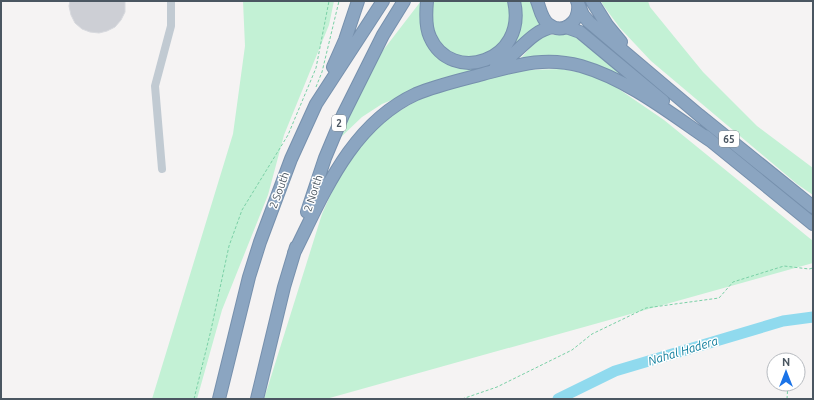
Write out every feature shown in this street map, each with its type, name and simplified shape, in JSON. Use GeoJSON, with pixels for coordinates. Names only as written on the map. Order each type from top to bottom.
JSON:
{"type":"FeatureCollection","features":[{"type":"Feature","properties":{"kind":"highway"},"geometry":{"type":"LineString","coordinates":[[316,104],[345,40],[358,1]]}},
{"type":"Feature","properties":{"kind":"highway","name":"2 South"},"geometry":{"type":"LineString","coordinates":[[219,398],[249,277],[260,242],[291,159],[316,104],[383,1]]}},
{"type":"Feature","properties":{"kind":"highway","name":"2 North"},"geometry":{"type":"LineString","coordinates":[[257,399],[282,294],[333,136],[383,35],[404,1]]}},
{"type":"Feature","properties":{"kind":"highway"},"geometry":{"type":"LineString","coordinates":[[427,1],[426,12],[428,30],[430,37],[439,51],[447,57],[456,60],[472,62],[491,58],[509,42],[515,26],[516,10],[514,1]]}},
{"type":"Feature","properties":{"kind":"highway"},"geometry":{"type":"LineString","coordinates":[[537,1],[544,20],[553,27]]}},
{"type":"Feature","properties":{"kind":"highway"},"geometry":{"type":"LineString","coordinates":[[592,1],[610,29],[646,70]]}},
{"type":"Feature","properties":{"kind":"highway"},"geometry":{"type":"LineString","coordinates":[[566,27],[571,24],[578,15],[578,3]]}},
{"type":"Feature","properties":{"kind":"highway","name":"65"},"geometry":{"type":"LineString","coordinates":[[578,3],[583,15],[589,22],[699,115],[813,207]]}},
{"type":"Feature","properties":{"kind":"highway"},"geometry":{"type":"LineString","coordinates":[[463,80],[500,64],[516,52],[537,32],[553,27]]}},
{"type":"Feature","properties":{"kind":"highway","name":"65"},"geometry":{"type":"LineString","coordinates":[[553,27],[566,27],[580,32],[813,224]]}},
{"type":"Feature","properties":{"kind":"highway"},"geometry":{"type":"LineString","coordinates":[[294,253],[335,172],[355,143],[371,126],[395,106],[416,94],[434,87],[526,63],[554,61],[569,63],[601,74],[640,94],[711,141]]}},
{"type":"Feature","properties":{"kind":"lane"},"geometry":{"type":"LineString","coordinates":[[162,168],[155,86],[171,26],[171,1]]}},
{"type":"Feature","properties":{"kind":"path"},"geometry":{"type":"LineString","coordinates":[[194,399],[229,246],[242,210],[288,135],[310,83],[316,68],[329,1]]}},
{"type":"Feature","properties":{"kind":"path"},"geometry":{"type":"LineString","coordinates":[[462,399],[497,387],[572,350],[592,334],[646,308],[719,298],[733,282],[784,266],[809,269],[813,268]]}},
{"type":"Feature","properties":{"kind":"green space"},"geometry":{"type":"Polygon","coordinates":[[[243,1],[334,1],[329,25],[284,135],[268,195],[222,310],[197,399],[152,399],[233,134],[245,46],[243,1]]]}},
{"type":"Feature","properties":{"kind":"green space"},"geometry":{"type":"Polygon","coordinates":[[[421,1],[445,60],[501,56],[518,1],[532,1],[544,24],[504,58],[471,73],[426,86],[382,104],[362,117],[341,137],[346,117],[381,53],[421,1]]]}},
{"type":"Feature","properties":{"kind":"green space"},"geometry":{"type":"Polygon","coordinates":[[[431,1],[510,1],[512,18],[501,45],[481,57],[464,57],[449,53],[434,35],[430,13],[431,1]]]}},
{"type":"Feature","properties":{"kind":"green space"},"geometry":{"type":"Polygon","coordinates":[[[601,1],[648,1],[650,7],[703,72],[757,126],[813,168],[813,195],[797,184],[651,61],[620,28],[601,1]]]}},
{"type":"Feature","properties":{"kind":"green space"},"geometry":{"type":"Polygon","coordinates":[[[565,34],[574,36],[632,83],[580,60],[552,55],[521,58],[538,39],[546,35],[565,34]]]}},
{"type":"Feature","properties":{"kind":"green space"},"geometry":{"type":"Polygon","coordinates":[[[562,69],[593,75],[607,81],[664,120],[813,241],[813,263],[326,399],[264,399],[322,214],[337,180],[358,146],[386,119],[428,94],[476,79],[524,70],[562,69]]]}},
{"type":"Feature","properties":{"kind":"building"},"geometry":{"type":"Polygon","coordinates":[[[70,1],[125,1],[125,12],[115,27],[99,33],[90,32],[82,29],[75,23],[71,15],[69,6],[70,1]]]}},
{"type":"Feature","properties":{"kind":"waterway","name":"Nahal Hadera"},"geometry":{"type":"LineString","coordinates":[[558,399],[615,371],[783,321],[813,317]]}}]}
